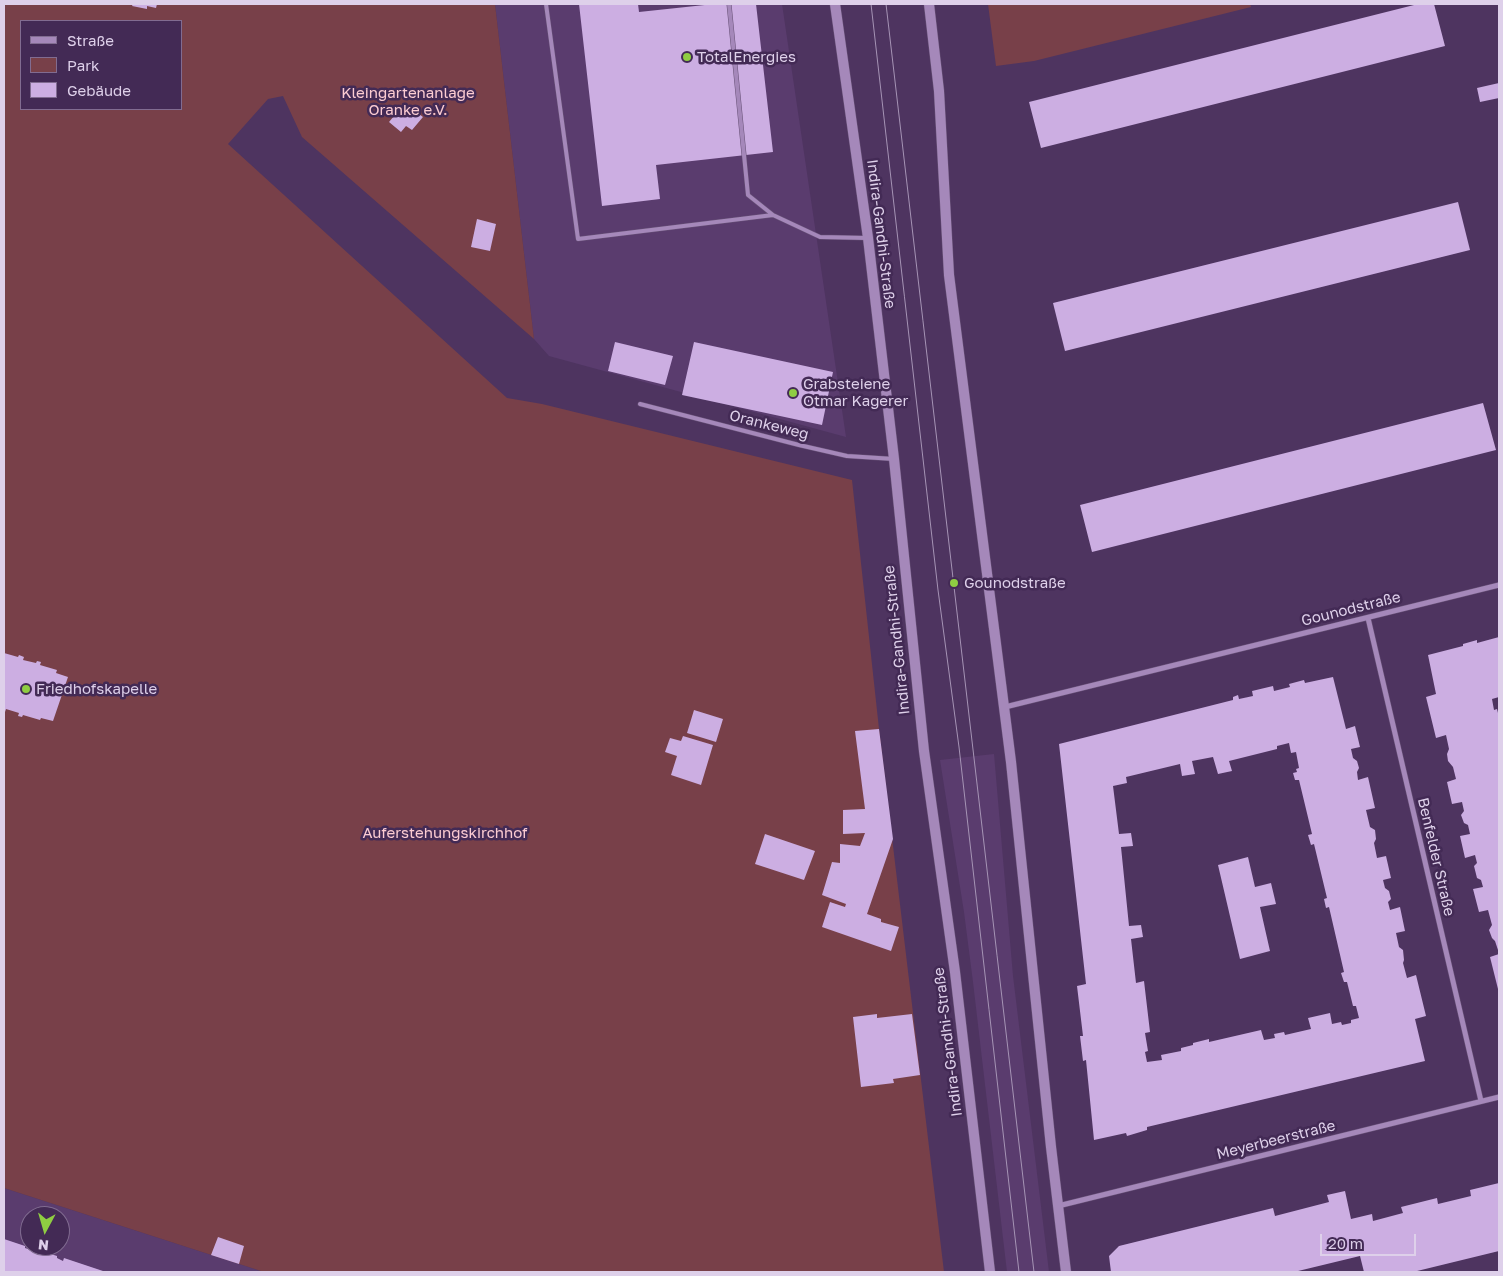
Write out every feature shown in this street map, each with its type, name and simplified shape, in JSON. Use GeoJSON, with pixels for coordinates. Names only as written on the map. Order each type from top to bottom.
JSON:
{"type":"FeatureCollection","features":[{"type":"Feature","properties":{"kind":"main road","name":"Indira-Gandhi-Straße"},"geometry":{"type":"LineString","coordinates":[[835,4],[868,238],[894,459],[924,751],[955,972],[990,1272]]}},
{"type":"Feature","properties":{"kind":"main road"},"geometry":{"type":"LineString","coordinates":[[929,4],[939,90],[949,276],[1005,707],[1066,1272]]}},
{"type":"Feature","properties":{"kind":"street","name":"Gounodstraße"},"geometry":{"type":"LineString","coordinates":[[1005,707],[1499,585]]}},
{"type":"Feature","properties":{"kind":"street","name":"Benfelder Straße"},"geometry":{"type":"LineString","coordinates":[[1368,618],[1481,1101]]}},
{"type":"Feature","properties":{"kind":"street","name":"Meyerbeerstraße"},"geometry":{"type":"LineString","coordinates":[[1058,1206],[1499,1097]]}},
{"type":"Feature","properties":{"kind":"lane"},"geometry":{"type":"LineString","coordinates":[[546,4],[578,239],[773,216]]}},
{"type":"Feature","properties":{"kind":"lane"},"geometry":{"type":"LineString","coordinates":[[729,4],[748,194],[773,216],[820,236],[868,238]]}},
{"type":"Feature","properties":{"kind":"lane","name":"Orankeweg"},"geometry":{"type":"LineString","coordinates":[[640,404],[847,456],[894,459]]}},
{"type":"Feature","properties":{"kind":"shaded area"},"geometry":{"type":"Polygon","coordinates":[[[495,4],[782,4],[846,437],[549,356],[534,339],[495,4]]]}},
{"type":"Feature","properties":{"kind":"shaded area"},"geometry":{"type":"Polygon","coordinates":[[[994,754],[1013,976],[1049,1272],[1007,1272],[964,912],[940,760],[994,754]]]}},
{"type":"Feature","properties":{"kind":"shaded area"},"geometry":{"type":"Polygon","coordinates":[[[4,1188],[60,1206],[20,1206],[20,1256],[70,1256],[70,1209],[264,1272],[4,1272],[4,1188]]]}},
{"type":"Feature","properties":{"kind":"green space","name":"Auferstehungskirchhof"},"geometry":{"type":"Polygon","coordinates":[[[4,4],[495,4],[534,339],[302,137],[283,96],[268,99],[228,144],[507,398],[542,404],[852,480],[879,729],[944,1272],[264,1272],[70,1209],[70,1206],[60,1206],[4,1188],[4,4]]]}},
{"type":"Feature","properties":{"kind":"green space"},"geometry":{"type":"Polygon","coordinates":[[[988,4],[1250,4],[1251,7],[1034,61],[996,66],[988,4]]]}},
{"type":"Feature","properties":{"kind":"building"},"geometry":{"type":"Polygon","coordinates":[[[133,4],[157,4],[156,8],[147,6],[147,9],[132,6],[133,4]]]}},
{"type":"Feature","properties":{"kind":"building"},"geometry":{"type":"Polygon","coordinates":[[[579,4],[638,4],[639,12],[714,4],[756,4],[773,152],[656,165],[660,199],[602,206],[579,4]]]}},
{"type":"Feature","properties":{"kind":"building"},"geometry":{"type":"Polygon","coordinates":[[[1418,4],[1434,4],[1445,46],[1041,148],[1029,102],[1418,4]]]}},
{"type":"Feature","properties":{"kind":"building"},"geometry":{"type":"Polygon","coordinates":[[[1499,83],[1499,98],[1480,102],[1477,88],[1499,83]]]}},
{"type":"Feature","properties":{"kind":"building"},"geometry":{"type":"Polygon","coordinates":[[[405,103],[423,117],[412,130],[406,126],[401,132],[389,122],[405,103]]]}},
{"type":"Feature","properties":{"kind":"building"},"geometry":{"type":"Polygon","coordinates":[[[1458,202],[1470,250],[1065,351],[1053,303],[1458,202]]]}},
{"type":"Feature","properties":{"kind":"building"},"geometry":{"type":"Polygon","coordinates":[[[477,219],[496,224],[490,251],[471,247],[477,219]]]}},
{"type":"Feature","properties":{"kind":"building"},"geometry":{"type":"Polygon","coordinates":[[[615,342],[673,356],[665,385],[608,371],[615,342]]]}},
{"type":"Feature","properties":{"kind":"building"},"geometry":{"type":"Polygon","coordinates":[[[694,342],[833,372],[822,425],[682,395],[694,342]]]}},
{"type":"Feature","properties":{"kind":"building"},"geometry":{"type":"Polygon","coordinates":[[[1483,403],[1496,450],[1092,552],[1080,505],[1483,403]]]}},
{"type":"Feature","properties":{"kind":"building"},"geometry":{"type":"Polygon","coordinates":[[[1499,637],[1499,697],[1492,699],[1494,710],[1497,709],[1499,717],[1499,953],[1489,930],[1492,925],[1488,910],[1479,912],[1473,889],[1483,887],[1481,880],[1477,878],[1474,866],[1477,863],[1475,855],[1465,858],[1460,836],[1470,834],[1468,825],[1464,823],[1461,815],[1464,811],[1462,802],[1452,804],[1447,782],[1456,779],[1453,767],[1448,761],[1447,754],[1449,749],[1446,735],[1436,738],[1426,697],[1436,694],[1428,655],[1463,646],[1463,644],[1477,640],[1477,643],[1499,637]]]}},
{"type":"Feature","properties":{"kind":"building"},"geometry":{"type":"Polygon","coordinates":[[[4,653],[18,657],[19,655],[24,657],[23,660],[36,663],[37,661],[41,662],[40,665],[57,670],[56,673],[68,677],[53,721],[41,718],[40,720],[23,715],[22,717],[18,716],[19,713],[6,709],[4,715],[4,653]]]}},
{"type":"Feature","properties":{"kind":"building"},"geometry":{"type":"Polygon","coordinates":[[[1333,677],[1346,729],[1355,726],[1360,747],[1351,749],[1353,758],[1357,761],[1359,768],[1357,772],[1358,780],[1368,777],[1375,808],[1366,810],[1370,827],[1375,830],[1376,839],[1374,843],[1377,858],[1386,856],[1391,878],[1383,880],[1391,899],[1388,902],[1390,910],[1400,907],[1405,931],[1396,933],[1399,947],[1403,950],[1403,963],[1407,978],[1416,975],[1426,1016],[1415,1019],[1425,1061],[1147,1127],[1147,1130],[1127,1136],[1126,1133],[1094,1140],[1086,1060],[1083,1061],[1080,1036],[1083,1036],[1077,986],[1086,984],[1059,744],[1233,700],[1233,697],[1238,695],[1239,699],[1253,696],[1252,691],[1273,686],[1274,691],[1290,687],[1289,684],[1304,680],[1305,683],[1333,677]],[[1289,743],[1277,746],[1277,749],[1229,761],[1232,771],[1218,774],[1213,757],[1192,761],[1195,774],[1182,776],[1180,764],[1126,777],[1127,783],[1113,786],[1119,834],[1131,833],[1133,846],[1121,847],[1129,926],[1141,925],[1143,937],[1131,939],[1136,983],[1144,981],[1150,1032],[1145,1033],[1148,1051],[1145,1052],[1147,1062],[1162,1060],[1161,1055],[1181,1051],[1181,1048],[1209,1039],[1209,1042],[1261,1030],[1264,1040],[1275,1038],[1274,1034],[1284,1032],[1285,1035],[1311,1029],[1308,1018],[1330,1013],[1332,1024],[1341,1022],[1342,1025],[1351,1023],[1351,1020],[1359,1018],[1356,1006],[1353,1006],[1347,982],[1344,982],[1341,973],[1344,972],[1329,907],[1326,908],[1324,899],[1327,898],[1314,844],[1311,845],[1308,835],[1312,834],[1299,780],[1295,780],[1293,773],[1297,772],[1296,769],[1299,768],[1296,752],[1291,753],[1289,743]]]}},
{"type":"Feature","properties":{"kind":"building"},"geometry":{"type":"Polygon","coordinates":[[[694,710],[723,719],[716,742],[687,733],[694,710]]]}},
{"type":"Feature","properties":{"kind":"building"},"geometry":{"type":"Polygon","coordinates":[[[879,729],[893,839],[867,914],[881,919],[881,922],[899,927],[891,951],[822,927],[830,902],[845,907],[846,904],[822,895],[832,862],[840,863],[840,844],[860,846],[865,833],[843,834],[843,810],[865,809],[855,731],[879,729]]]}},
{"type":"Feature","properties":{"kind":"building"},"geometry":{"type":"Polygon","coordinates":[[[683,736],[713,745],[701,785],[671,775],[677,756],[665,752],[670,738],[681,741],[683,736]]]}},
{"type":"Feature","properties":{"kind":"building"},"geometry":{"type":"Polygon","coordinates":[[[765,834],[815,851],[804,880],[755,864],[765,834]]]}},
{"type":"Feature","properties":{"kind":"building"},"geometry":{"type":"Polygon","coordinates":[[[1248,857],[1255,887],[1271,883],[1276,904],[1260,907],[1270,951],[1240,959],[1218,865],[1248,857]]]}},
{"type":"Feature","properties":{"kind":"building"},"geometry":{"type":"Polygon","coordinates":[[[1499,954],[1499,993],[1490,957],[1499,954]]]}},
{"type":"Feature","properties":{"kind":"building"},"geometry":{"type":"Polygon","coordinates":[[[877,1014],[877,1018],[912,1014],[920,1075],[893,1079],[894,1083],[861,1087],[853,1017],[877,1014]]]}},
{"type":"Feature","properties":{"kind":"building"},"geometry":{"type":"Polygon","coordinates":[[[1499,1183],[1499,1251],[1413,1272],[1364,1272],[1360,1256],[1294,1272],[1111,1272],[1109,1256],[1119,1246],[1273,1208],[1275,1216],[1329,1202],[1327,1195],[1345,1191],[1351,1219],[1372,1214],[1373,1221],[1403,1213],[1401,1207],[1437,1198],[1438,1204],[1471,1196],[1470,1190],[1499,1183]]]}},
{"type":"Feature","properties":{"kind":"building"},"geometry":{"type":"Polygon","coordinates":[[[218,1237],[244,1246],[239,1264],[211,1255],[218,1237]]]}},
{"type":"Feature","properties":{"kind":"building"},"geometry":{"type":"Polygon","coordinates":[[[4,1239],[20,1244],[20,1256],[57,1256],[57,1258],[63,1261],[64,1258],[106,1272],[4,1272],[4,1239]]]}},
{"type":"Feature","properties":{"kind":"tram line"},"geometry":{"type":"LineString","coordinates":[[871,4],[1019,1272]]}},
{"type":"Feature","properties":{"kind":"tram line"},"geometry":{"type":"LineString","coordinates":[[886,4],[1034,1272]]}},
{"type":"Feature","properties":{"kind":"place","name":"TotalEnergies"},"geometry":{"type":"Point","coordinates":[687,57]}},
{"type":"Feature","properties":{"kind":"place","name":"Grabsteiene Otmar Kagerer"},"geometry":{"type":"Point","coordinates":[793,393]}},
{"type":"Feature","properties":{"kind":"place","name":"Gounodstraße"},"geometry":{"type":"Point","coordinates":[954,583]}},
{"type":"Feature","properties":{"kind":"place","name":"Friedhofskapelle"},"geometry":{"type":"Point","coordinates":[26,689]}},
{"type":"Feature","properties":{"kind":"park label","name":"Kleingartenanlage Oranke e.V."},"geometry":{"type":"Point","coordinates":[408,102]}}]}
